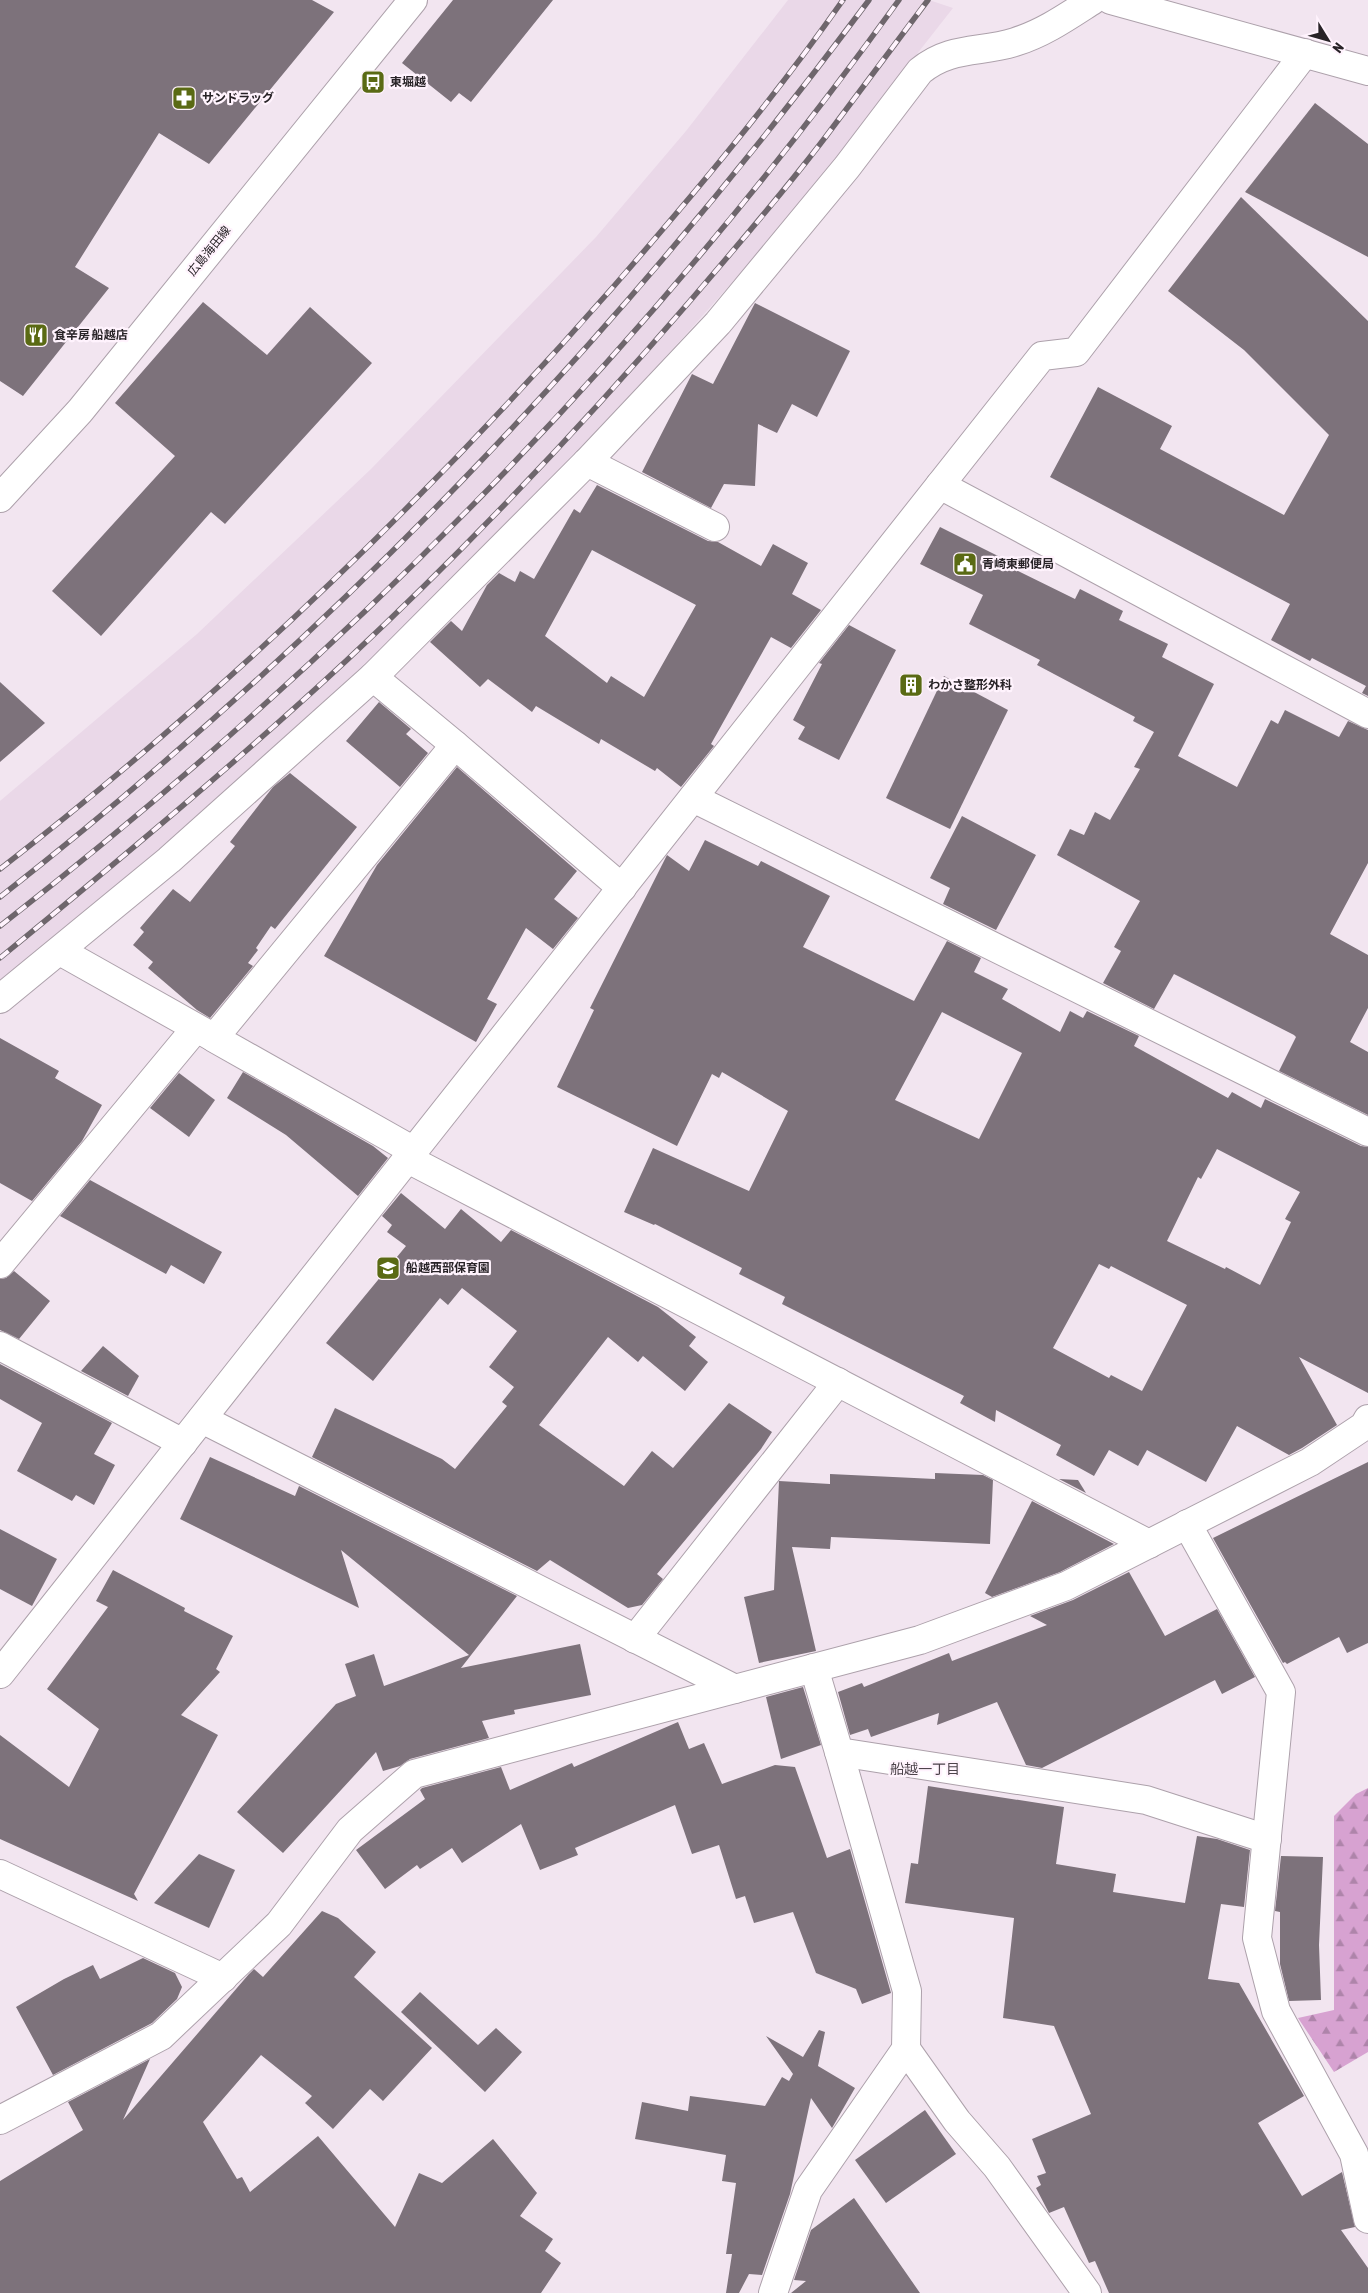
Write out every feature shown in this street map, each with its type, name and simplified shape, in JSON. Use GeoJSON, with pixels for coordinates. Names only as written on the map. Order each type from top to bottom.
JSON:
{"type":"FeatureCollection","features":[{"type":"Feature","properties":{"kind":"street","name":"広島海田線"},"geometry":{"type":"LineString","coordinates":[[0,498],[80,411],[414,0]]}},
{"type":"Feature","properties":{"kind":"street"},"geometry":{"type":"LineString","coordinates":[[0,999],[169,860],[373,677],[586,462],[718,323],[841,175],[920,71],[933,60],[946,55],[1013,43],[1044,31],[1093,0]]}},
{"type":"Feature","properties":{"kind":"street"},"geometry":{"type":"LineString","coordinates":[[1111,0],[1368,71]]}},
{"type":"Feature","properties":{"kind":"street"},"geometry":{"type":"LineString","coordinates":[[0,1674],[1042,356],[1076,352],[1305,53]]}},
{"type":"Feature","properties":{"kind":"street"},"geometry":{"type":"LineString","coordinates":[[586,462],[714,527]]}},
{"type":"Feature","properties":{"kind":"street"},"geometry":{"type":"LineString","coordinates":[[940,485],[1368,714]]}},
{"type":"Feature","properties":{"kind":"street"},"geometry":{"type":"LineString","coordinates":[[373,677],[622,888]]}},
{"type":"Feature","properties":{"kind":"street"},"geometry":{"type":"LineString","coordinates":[[0,1264],[205,1033],[455,745]]}},
{"type":"Feature","properties":{"kind":"street"},"geometry":{"type":"LineString","coordinates":[[693,798],[1368,1132]]}},
{"type":"Feature","properties":{"kind":"street"},"geometry":{"type":"LineString","coordinates":[[60,951],[205,1033],[411,1155],[838,1382],[1150,1544]]}},
{"type":"Feature","properties":{"kind":"street"},"geometry":{"type":"LineString","coordinates":[[0,1346],[183,1443]]}},
{"type":"Feature","properties":{"kind":"street"},"geometry":{"type":"LineString","coordinates":[[635,1639],[838,1382]]}},
{"type":"Feature","properties":{"kind":"street"},"geometry":{"type":"LineString","coordinates":[[202,1419],[735,1689]]}},
{"type":"Feature","properties":{"kind":"street"},"geometry":{"type":"LineString","coordinates":[[0,2120],[161,2036],[279,1924],[350,1830],[414,1774],[920,1640],[1066,1586],[1310,1462],[1364,1426],[1368,1419]]}},
{"type":"Feature","properties":{"kind":"street"},"geometry":{"type":"LineString","coordinates":[[1187,1524],[1281,1692],[1257,1938],[1276,2011],[1354,2154],[1368,2219]]}},
{"type":"Feature","properties":{"kind":"street"},"geometry":{"type":"LineString","coordinates":[[773,2293],[808,2190],[906,2048],[908,1991],[814,1668]]}},
{"type":"Feature","properties":{"kind":"street"},"geometry":{"type":"LineString","coordinates":[[839,1752],[1146,1800],[1267,1839]]}},
{"type":"Feature","properties":{"kind":"street"},"geometry":{"type":"LineString","coordinates":[[0,1874],[223,1978]]}},
{"type":"Feature","properties":{"kind":"street"},"geometry":{"type":"LineString","coordinates":[[906,2048],[957,2121],[997,2167],[1087,2293]]}},
{"type":"Feature","properties":{"kind":"shaded area"},"geometry":{"type":"Polygon","coordinates":[[[788,0],[929,0],[953,8],[783,225],[579,451],[470,564],[340,690],[215,804],[0,984],[0,801],[197,634],[371,469],[596,237],[686,131],[788,0]]]}},
{"type":"Feature","properties":{"kind":"green space"},"geometry":{"type":"Polygon","coordinates":[[[1368,1788],[1368,2052],[1334,2072],[1298,2018],[1334,2010],[1334,1816],[1356,1794],[1368,1788]]]}},
{"type":"Feature","properties":{"kind":"building"},"geometry":{"type":"Polygon","coordinates":[[[0,0],[312,0],[334,12],[209,164],[159,133],[75,267],[109,288],[23,396],[0,381],[0,0]]]}},
{"type":"Feature","properties":{"kind":"building"},"geometry":{"type":"Polygon","coordinates":[[[453,0],[553,0],[471,102],[459,93],[451,102],[402,63],[453,0]]]}},
{"type":"Feature","properties":{"kind":"building"},"geometry":{"type":"Polygon","coordinates":[[[1315,103],[1368,144],[1368,257],[1245,192],[1315,103]]]}},
{"type":"Feature","properties":{"kind":"building"},"geometry":{"type":"Polygon","coordinates":[[[1241,197],[1368,321],[1368,696],[1362,693],[1366,686],[1312,658],[1310,661],[1271,640],[1290,604],[1050,477],[1098,387],[1172,426],[1160,449],[1284,515],[1329,435],[1244,350],[1168,291],[1241,197]]]}},
{"type":"Feature","properties":{"kind":"building"},"geometry":{"type":"Polygon","coordinates":[[[203,302],[267,355],[310,307],[372,363],[225,524],[211,512],[101,636],[52,591],[175,456],[115,403],[203,302]]]}},
{"type":"Feature","properties":{"kind":"building"},"geometry":{"type":"Polygon","coordinates":[[[755,303],[850,351],[817,417],[792,404],[777,433],[758,424],[755,486],[724,484],[711,508],[642,472],[692,374],[713,384],[755,303]]]}},
{"type":"Feature","properties":{"kind":"building"},"geometry":{"type":"Polygon","coordinates":[[[597,485],[708,541],[718,542],[761,566],[773,544],[808,563],[792,594],[821,610],[791,648],[771,637],[711,744],[714,746],[681,787],[657,768],[655,771],[601,739],[599,744],[536,706],[532,712],[488,679],[480,687],[430,642],[451,621],[462,631],[487,585],[499,573],[515,582],[520,571],[534,579],[574,509],[580,513],[597,485]],[[592,550],[545,636],[607,683],[611,676],[644,697],[696,605],[592,550]]]}},
{"type":"Feature","properties":{"kind":"building"},"geometry":{"type":"Polygon","coordinates":[[[940,527],[1010,562],[1008,566],[1075,599],[1080,589],[1123,611],[1119,620],[1168,644],[1162,657],[1214,684],[1178,756],[1237,787],[1271,720],[1278,724],[1285,710],[1339,737],[1348,721],[1368,730],[1368,863],[1330,934],[1368,955],[1368,1008],[1350,1042],[1368,1052],[1368,1115],[1279,1071],[1296,1037],[1294,1035],[1174,974],[1154,1009],[1103,983],[1121,951],[1114,947],[1140,901],[1057,855],[1070,829],[1084,835],[1095,812],[1110,820],[1140,769],[1134,767],[1154,732],[1133,721],[1135,717],[1037,665],[1040,660],[969,624],[983,595],[920,564],[940,527]]]}},
{"type":"Feature","properties":{"kind":"building"},"geometry":{"type":"Polygon","coordinates":[[[849,625],[896,650],[839,760],[798,739],[805,727],[793,720],[822,664],[819,663],[849,625]]]}},
{"type":"Feature","properties":{"kind":"building"},"geometry":{"type":"Polygon","coordinates":[[[944,676],[1008,710],[950,829],[886,798],[944,676]]]}},
{"type":"Feature","properties":{"kind":"building"},"geometry":{"type":"Polygon","coordinates":[[[0,682],[45,723],[0,762],[0,682]]]}},
{"type":"Feature","properties":{"kind":"building"},"geometry":{"type":"Polygon","coordinates":[[[379,702],[411,729],[406,734],[428,753],[400,787],[346,741],[379,702]]]}},
{"type":"Feature","properties":{"kind":"building"},"geometry":{"type":"Polygon","coordinates":[[[457,767],[577,871],[554,899],[578,918],[553,949],[526,928],[487,999],[497,1004],[476,1042],[324,956],[377,865],[457,767]]]}},
{"type":"Feature","properties":{"kind":"building"},"geometry":{"type":"Polygon","coordinates":[[[290,773],[357,827],[275,929],[271,926],[256,948],[258,950],[248,963],[253,966],[210,1018],[197,1010],[148,968],[153,962],[133,945],[144,932],[140,928],[173,889],[190,902],[235,846],[230,842],[273,787],[290,773]]]}},
{"type":"Feature","properties":{"kind":"building"},"geometry":{"type":"Polygon","coordinates":[[[962,816],[1036,855],[996,930],[943,904],[950,888],[930,878],[962,816]]]}},
{"type":"Feature","properties":{"kind":"building"},"geometry":{"type":"Polygon","coordinates":[[[705,840],[758,866],[761,861],[830,896],[803,947],[914,1001],[947,941],[981,958],[974,972],[1008,989],[1002,999],[1060,1032],[1070,1011],[1083,1018],[1087,1011],[1139,1036],[1134,1046],[1228,1098],[1232,1092],[1261,1108],[1265,1099],[1361,1146],[1368,1147],[1368,1393],[1299,1357],[1337,1425],[1302,1448],[1289,1455],[1237,1426],[1206,1482],[1147,1450],[1138,1466],[1109,1450],[1094,1476],[1056,1455],[1061,1445],[996,1410],[995,1422],[960,1403],[964,1396],[782,1304],[785,1297],[739,1274],[742,1268],[655,1224],[624,1212],[653,1148],[749,1191],[788,1111],[722,1072],[719,1078],[712,1074],[677,1146],[557,1087],[594,1010],[590,1008],[667,855],[689,871],[705,840]],[[942,1012],[895,1100],[979,1139],[1022,1053],[942,1012]],[[1217,1149],[1201,1179],[1198,1177],[1167,1241],[1225,1269],[1226,1267],[1260,1285],[1291,1222],[1285,1219],[1300,1192],[1217,1149]],[[1099,1264],[1053,1348],[1109,1378],[1111,1375],[1142,1391],[1187,1305],[1111,1266],[1109,1269],[1099,1264]]]}},
{"type":"Feature","properties":{"kind":"building"},"geometry":{"type":"Polygon","coordinates":[[[0,1038],[59,1071],[55,1078],[102,1105],[82,1141],[32,1201],[0,1183],[0,1038]]]}},
{"type":"Feature","properties":{"kind":"building"},"geometry":{"type":"Polygon","coordinates":[[[243,1072],[373,1146],[388,1158],[358,1196],[286,1135],[227,1098],[243,1072]]]}},
{"type":"Feature","properties":{"kind":"building"},"geometry":{"type":"Polygon","coordinates":[[[179,1073],[215,1100],[189,1137],[150,1108],[179,1073]]]}},
{"type":"Feature","properties":{"kind":"building"},"geometry":{"type":"Polygon","coordinates":[[[90,1180],[222,1252],[204,1284],[171,1265],[166,1274],[60,1216],[90,1180]]]}},
{"type":"Feature","properties":{"kind":"building"},"geometry":{"type":"Polygon","coordinates":[[[401,1193],[445,1229],[461,1209],[501,1242],[511,1230],[658,1307],[696,1337],[689,1346],[708,1362],[685,1391],[643,1356],[638,1362],[608,1337],[539,1425],[624,1486],[652,1451],[673,1468],[729,1403],[772,1432],[761,1449],[657,1574],[663,1579],[642,1605],[628,1608],[550,1560],[537,1571],[312,1457],[335,1408],[442,1459],[455,1469],[507,1406],[502,1402],[514,1387],[489,1367],[517,1331],[462,1288],[448,1305],[440,1298],[373,1381],[326,1343],[406,1246],[387,1232],[392,1225],[382,1216],[401,1193]]]}},
{"type":"Feature","properties":{"kind":"building"},"geometry":{"type":"Polygon","coordinates":[[[14,1271],[50,1301],[19,1339],[0,1330],[0,1279],[6,1278],[14,1271]]]}},
{"type":"Feature","properties":{"kind":"building"},"geometry":{"type":"Polygon","coordinates":[[[103,1346],[139,1376],[128,1396],[81,1371],[103,1346]]]}},
{"type":"Feature","properties":{"kind":"building"},"geometry":{"type":"Polygon","coordinates":[[[0,1364],[112,1423],[94,1454],[115,1465],[94,1505],[76,1495],[72,1501],[17,1471],[42,1423],[0,1399],[0,1364]]]}},
{"type":"Feature","properties":{"kind":"building"},"geometry":{"type":"Polygon","coordinates":[[[210,1457],[295,1496],[299,1486],[517,1596],[461,1668],[580,1644],[591,1695],[514,1710],[515,1714],[482,1721],[489,1738],[410,1759],[400,1766],[383,1771],[376,1752],[283,1853],[237,1812],[336,1704],[356,1696],[345,1664],[374,1654],[384,1686],[469,1655],[341,1550],[359,1608],[180,1519],[210,1457]]]}},
{"type":"Feature","properties":{"kind":"building"},"geometry":{"type":"Polygon","coordinates":[[[1368,1462],[1368,1643],[1347,1653],[1339,1637],[1287,1664],[1283,1663],[1213,1538],[1368,1462]]]}},
{"type":"Feature","properties":{"kind":"building"},"geometry":{"type":"Polygon","coordinates":[[[935,1473],[983,1475],[993,1480],[990,1544],[831,1537],[830,1549],[792,1547],[816,1651],[759,1663],[744,1597],[774,1590],[779,1481],[830,1484],[830,1474],[935,1479],[935,1473]]]}},
{"type":"Feature","properties":{"kind":"building"},"geometry":{"type":"Polygon","coordinates":[[[1059,1479],[1078,1480],[1086,1493],[1059,1479]]]}},
{"type":"Feature","properties":{"kind":"building"},"geometry":{"type":"Polygon","coordinates":[[[1032,1501],[1114,1544],[1060,1572],[992,1597],[985,1593],[1032,1501]]]}},
{"type":"Feature","properties":{"kind":"building"},"geometry":{"type":"Polygon","coordinates":[[[0,1529],[57,1559],[32,1606],[0,1589],[0,1529]]]}},
{"type":"Feature","properties":{"kind":"building"},"geometry":{"type":"Polygon","coordinates":[[[113,1570],[185,1608],[184,1611],[233,1636],[216,1669],[220,1672],[181,1715],[218,1735],[134,1894],[138,1901],[0,1839],[0,1735],[69,1787],[99,1729],[47,1689],[108,1607],[96,1601],[113,1570]]]}},
{"type":"Feature","properties":{"kind":"building"},"geometry":{"type":"Polygon","coordinates":[[[1129,1572],[1165,1636],[1217,1609],[1255,1677],[1222,1694],[1215,1680],[1042,1768],[1026,1765],[997,1702],[937,1725],[939,1713],[871,1737],[868,1729],[850,1735],[838,1692],[862,1683],[864,1687],[949,1653],[952,1661],[1047,1625],[1030,1616],[1073,1600],[1129,1572]]]}},
{"type":"Feature","properties":{"kind":"building"},"geometry":{"type":"Polygon","coordinates":[[[803,1687],[821,1745],[781,1759],[766,1697],[803,1687]]]}},
{"type":"Feature","properties":{"kind":"building"},"geometry":{"type":"Polygon","coordinates":[[[678,1722],[689,1749],[704,1743],[722,1784],[775,1765],[795,1767],[827,1858],[850,1849],[891,1993],[862,2004],[856,1989],[816,1973],[793,1912],[754,1923],[745,1896],[736,1899],[719,1845],[692,1854],[675,1805],[575,1848],[578,1855],[540,1870],[521,1824],[462,1863],[452,1848],[420,1869],[417,1865],[385,1889],[356,1850],[425,1799],[420,1790],[422,1788],[501,1767],[510,1790],[572,1763],[574,1767],[678,1722]]]}},
{"type":"Feature","properties":{"kind":"building"},"geometry":{"type":"Polygon","coordinates":[[[928,1786],[1064,1807],[1056,1864],[1116,1874],[1113,1892],[1185,1903],[1197,1836],[1217,1839],[1250,1850],[1244,1907],[1221,1904],[1208,1979],[1239,1983],[1304,2096],[1258,2123],[1302,2196],[1342,2172],[1355,2227],[1341,2230],[1368,2268],[1368,2293],[1109,2293],[1095,2261],[1089,2263],[1064,2207],[1049,2213],[1036,2188],[1041,2185],[1037,2176],[1046,2173],[1032,2139],[1091,2114],[1054,2026],[1003,2018],[1014,1918],[905,1903],[911,1863],[918,1864],[928,1786]]]}},
{"type":"Feature","properties":{"kind":"building"},"geometry":{"type":"Polygon","coordinates":[[[199,1854],[235,1870],[209,1928],[154,1903],[199,1854]]]}},
{"type":"Feature","properties":{"kind":"building"},"geometry":{"type":"Polygon","coordinates":[[[1281,1856],[1323,1857],[1319,1945],[1321,2000],[1289,2001],[1280,1964],[1280,1912],[1275,1911],[1281,1856]]]}},
{"type":"Feature","properties":{"kind":"building"},"geometry":{"type":"Polygon","coordinates":[[[322,1911],[338,1918],[376,1952],[354,1977],[432,2048],[383,2101],[370,2089],[333,2129],[305,2103],[312,2096],[261,2055],[203,2122],[237,2179],[242,2177],[250,2192],[318,2136],[395,2227],[419,2173],[442,2183],[493,2139],[537,2193],[520,2216],[553,2239],[545,2251],[561,2263],[541,2293],[0,2293],[0,2181],[83,2130],[68,2102],[150,2059],[123,2120],[249,1974],[254,1969],[263,1977],[322,1911]]]}},
{"type":"Feature","properties":{"kind":"building"},"geometry":{"type":"Polygon","coordinates":[[[143,1958],[175,1973],[182,1987],[177,1999],[152,2023],[53,2075],[16,2007],[64,1979],[93,1965],[100,1979],[143,1958]]]}},
{"type":"Feature","properties":{"kind":"building"},"geometry":{"type":"Polygon","coordinates":[[[420,1992],[478,2045],[496,2028],[522,2052],[485,2092],[401,2012],[420,1992]]]}},
{"type":"Feature","properties":{"kind":"building"},"geometry":{"type":"Polygon","coordinates":[[[819,2030],[825,2032],[818,2066],[855,2088],[832,2128],[811,2098],[790,2194],[762,2275],[749,2274],[739,2293],[726,2293],[732,2254],[726,2254],[736,2183],[722,2181],[726,2155],[635,2139],[642,2102],[688,2111],[690,2096],[765,2106],[782,2077],[789,2081],[793,2074],[766,2036],[803,2057],[819,2030]]]}},
{"type":"Feature","properties":{"kind":"building"},"geometry":{"type":"Polygon","coordinates":[[[925,2110],[956,2154],[886,2203],[855,2160],[925,2110]]]}},
{"type":"Feature","properties":{"kind":"building"},"geometry":{"type":"Polygon","coordinates":[[[854,2198],[920,2293],[791,2293],[806,2281],[794,2280],[811,2230],[854,2198]]]}},
{"type":"Feature","properties":{"kind":"railway"},"geometry":{"type":"LineString","coordinates":[[0,869],[164,735],[243,664],[321,592],[471,442],[543,365],[674,217],[761,110],[843,0]]}},
{"type":"Feature","properties":{"kind":"railway"},"geometry":{"type":"LineString","coordinates":[[0,897],[123,797],[241,694],[355,588],[465,478],[571,364],[673,247],[773,125],[869,0]]}},
{"type":"Feature","properties":{"kind":"railway"},"geometry":{"type":"LineString","coordinates":[[0,926],[126,824],[249,718],[368,609],[482,495],[593,377],[700,255],[802,130],[899,0]]}},
{"type":"Feature","properties":{"kind":"railway"},"geometry":{"type":"LineString","coordinates":[[0,958],[132,849],[262,737],[347,660],[480,530],[608,394],[743,239],[811,156],[928,0]]}},
{"type":"Feature","properties":{"kind":"place","name":"東堀越"},"geometry":{"type":"Point","coordinates":[373,82]}},
{"type":"Feature","properties":{"kind":"place","name":"サンドラッグ"},"geometry":{"type":"Point","coordinates":[184,98]}},
{"type":"Feature","properties":{"kind":"place","name":"食辛房 船越店"},"geometry":{"type":"Point","coordinates":[36,335]}},
{"type":"Feature","properties":{"kind":"place","name":"青崎東郵便局"},"geometry":{"type":"Point","coordinates":[965,564]}},
{"type":"Feature","properties":{"kind":"place","name":"わかさ整形外科"},"geometry":{"type":"Point","coordinates":[911,685]}},
{"type":"Feature","properties":{"kind":"place","name":"船越西部保育園"},"geometry":{"type":"Point","coordinates":[388,1268]}},
{"type":"Feature","properties":{"kind":"district","name":"船越一丁目"},"geometry":{"type":"Point","coordinates":[925,1769]}}]}
